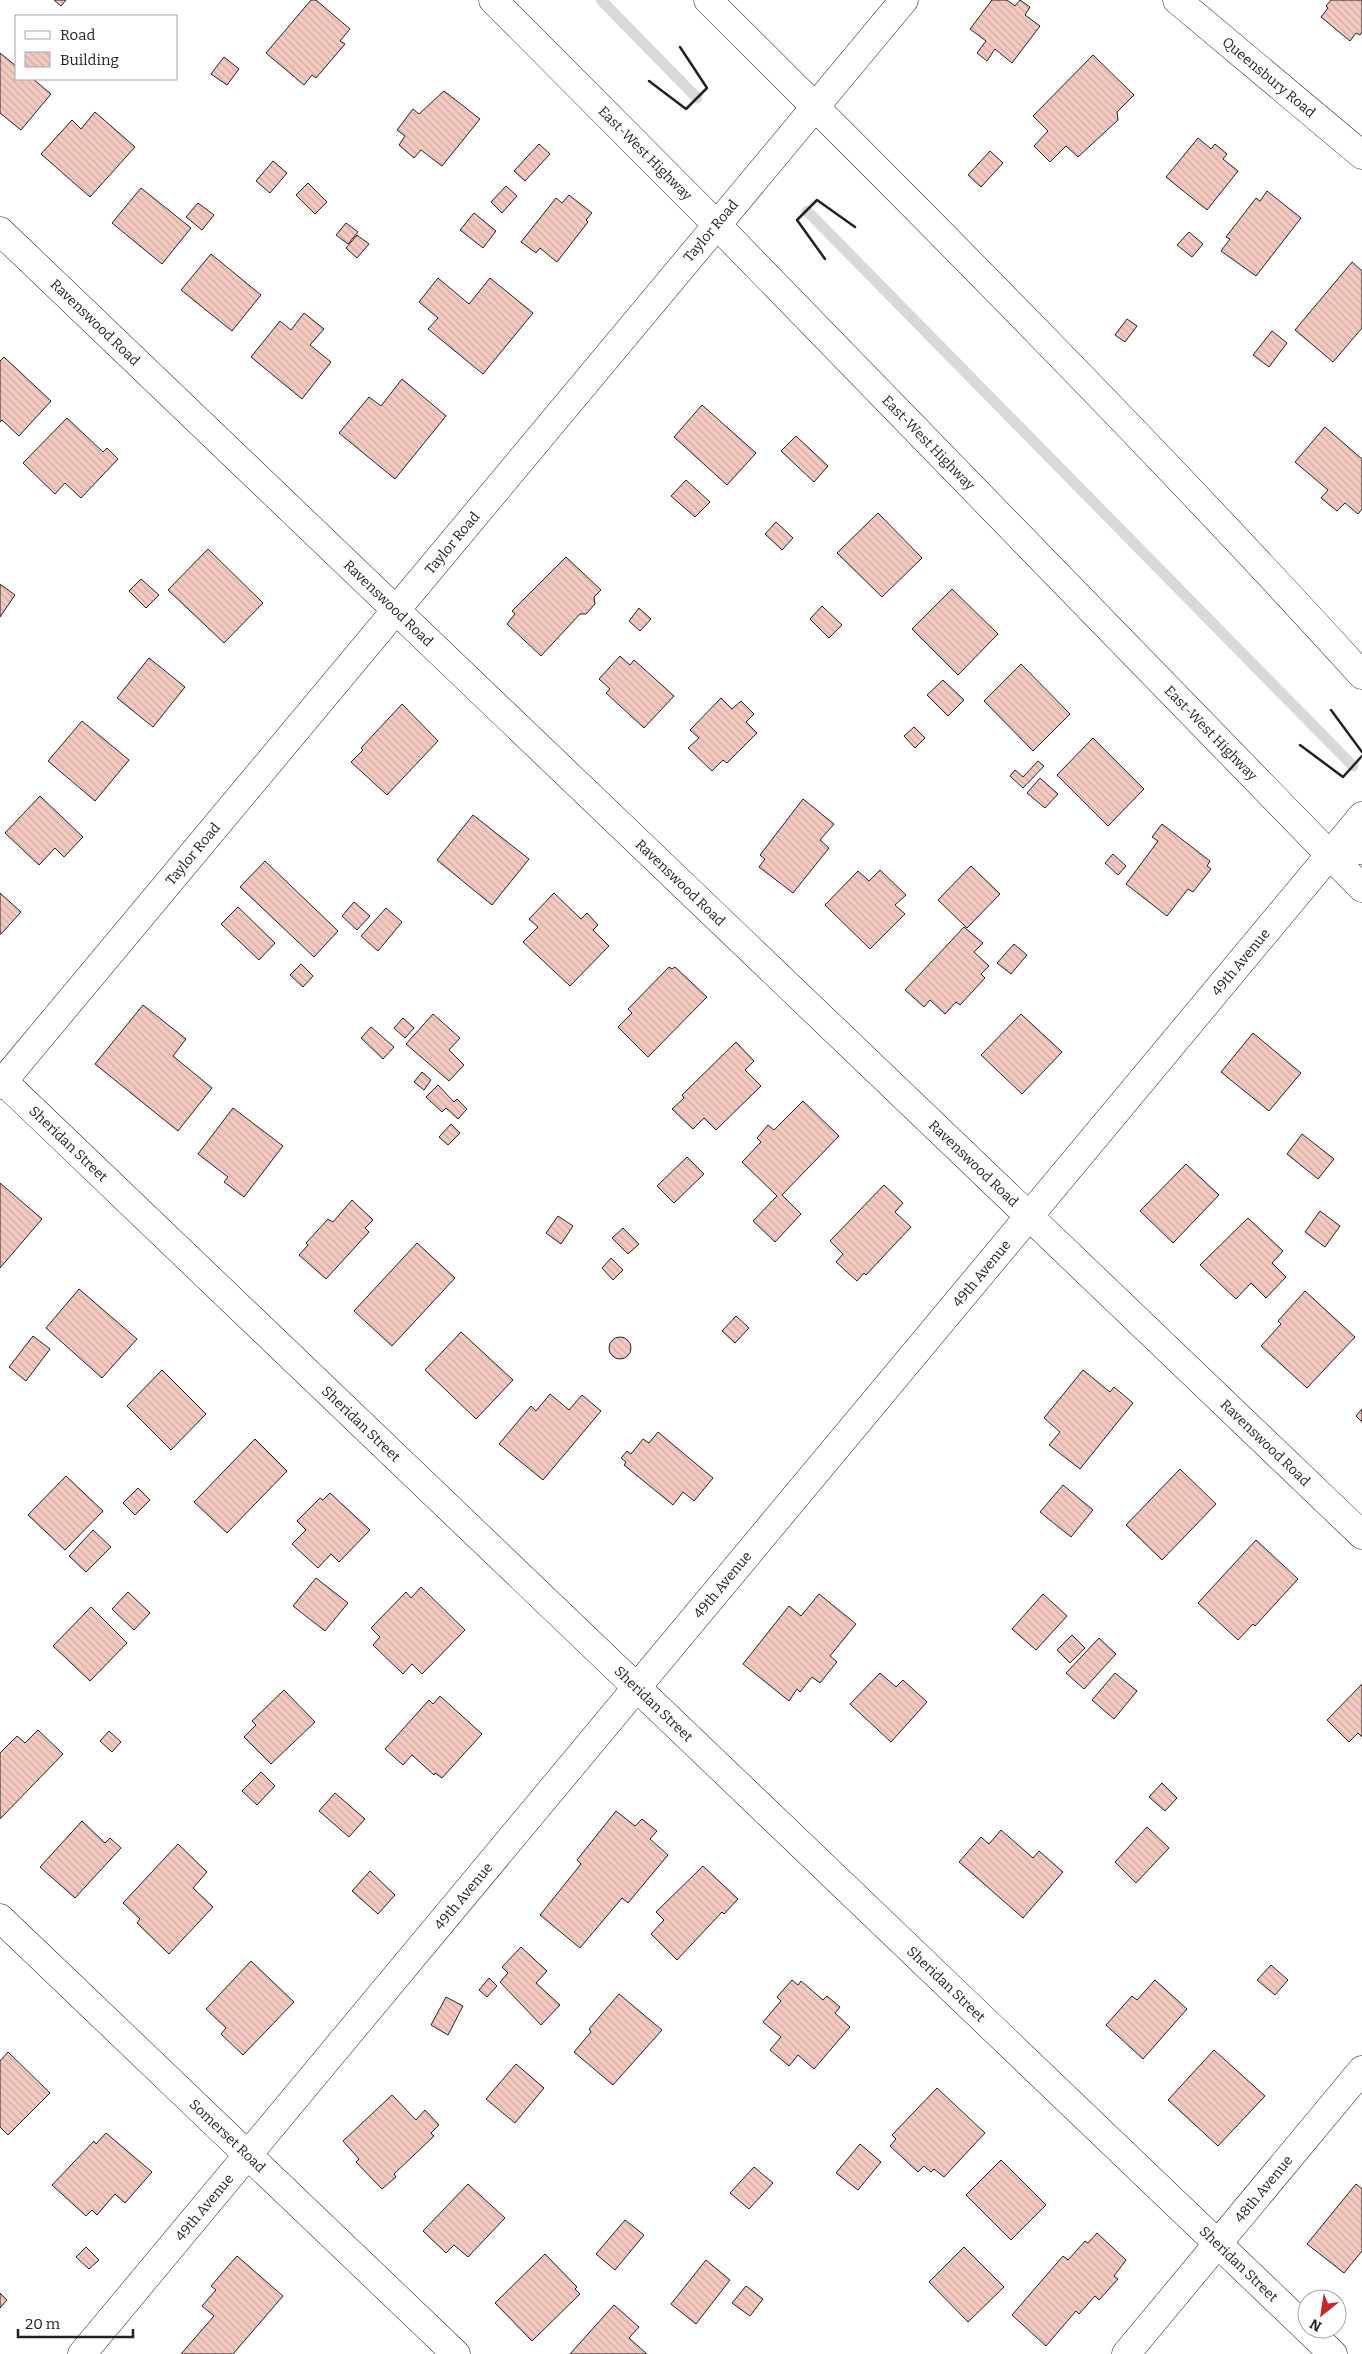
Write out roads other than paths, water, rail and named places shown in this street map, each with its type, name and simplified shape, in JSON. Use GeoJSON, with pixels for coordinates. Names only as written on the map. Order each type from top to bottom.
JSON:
{"type":"FeatureCollection","features":[{"type":"Feature","properties":{"kind":"street","name":"East-West Highway"},"geometry":{"type":"LineString","coordinates":[[493,0],[717,225],[1362,888]]}},
{"type":"Feature","properties":{"kind":"street"},"geometry":{"type":"LineString","coordinates":[[708,0],[1062,357],[1253,557],[1362,675]]}},
{"type":"Feature","properties":{"kind":"street","name":"Taylor Road"},"geometry":{"type":"LineString","coordinates":[[1,1082],[904,0]]}},
{"type":"Feature","properties":{"kind":"street","name":"Queensbury Road"},"geometry":{"type":"LineString","coordinates":[[1176,0],[1362,155]]}},
{"type":"Feature","properties":{"kind":"street","name":"Ravenswood Road"},"geometry":{"type":"LineString","coordinates":[[0,231],[1362,1535]]}},
{"type":"Feature","properties":{"kind":"street","name":"49th Avenue"},"geometry":{"type":"LineString","coordinates":[[82,2354],[1362,816]]}},
{"type":"Feature","properties":{"kind":"street"},"geometry":{"type":"LineString","coordinates":[[1329,855],[1346,850],[1362,850]]}},
{"type":"Feature","properties":{"kind":"street","name":"Sheridan Street"},"geometry":{"type":"LineString","coordinates":[[1,1082],[637,1687],[1333,2354]]}},
{"type":"Feature","properties":{"kind":"street","name":"Somerset Road"},"geometry":{"type":"LineString","coordinates":[[0,1918],[456,2354]]}},
{"type":"Feature","properties":{"kind":"street","name":"48th Avenue"},"geometry":{"type":"LineString","coordinates":[[1126,2354],[1362,2070]]}},
{"type":"Feature","properties":{"kind":"waterway"},"geometry":{"type":"LineString","coordinates":[[601,0],[697,98]]}},
{"type":"Feature","properties":{"kind":"waterway"},"geometry":{"type":"LineString","coordinates":[[807,211],[1353,766]]}}]}
